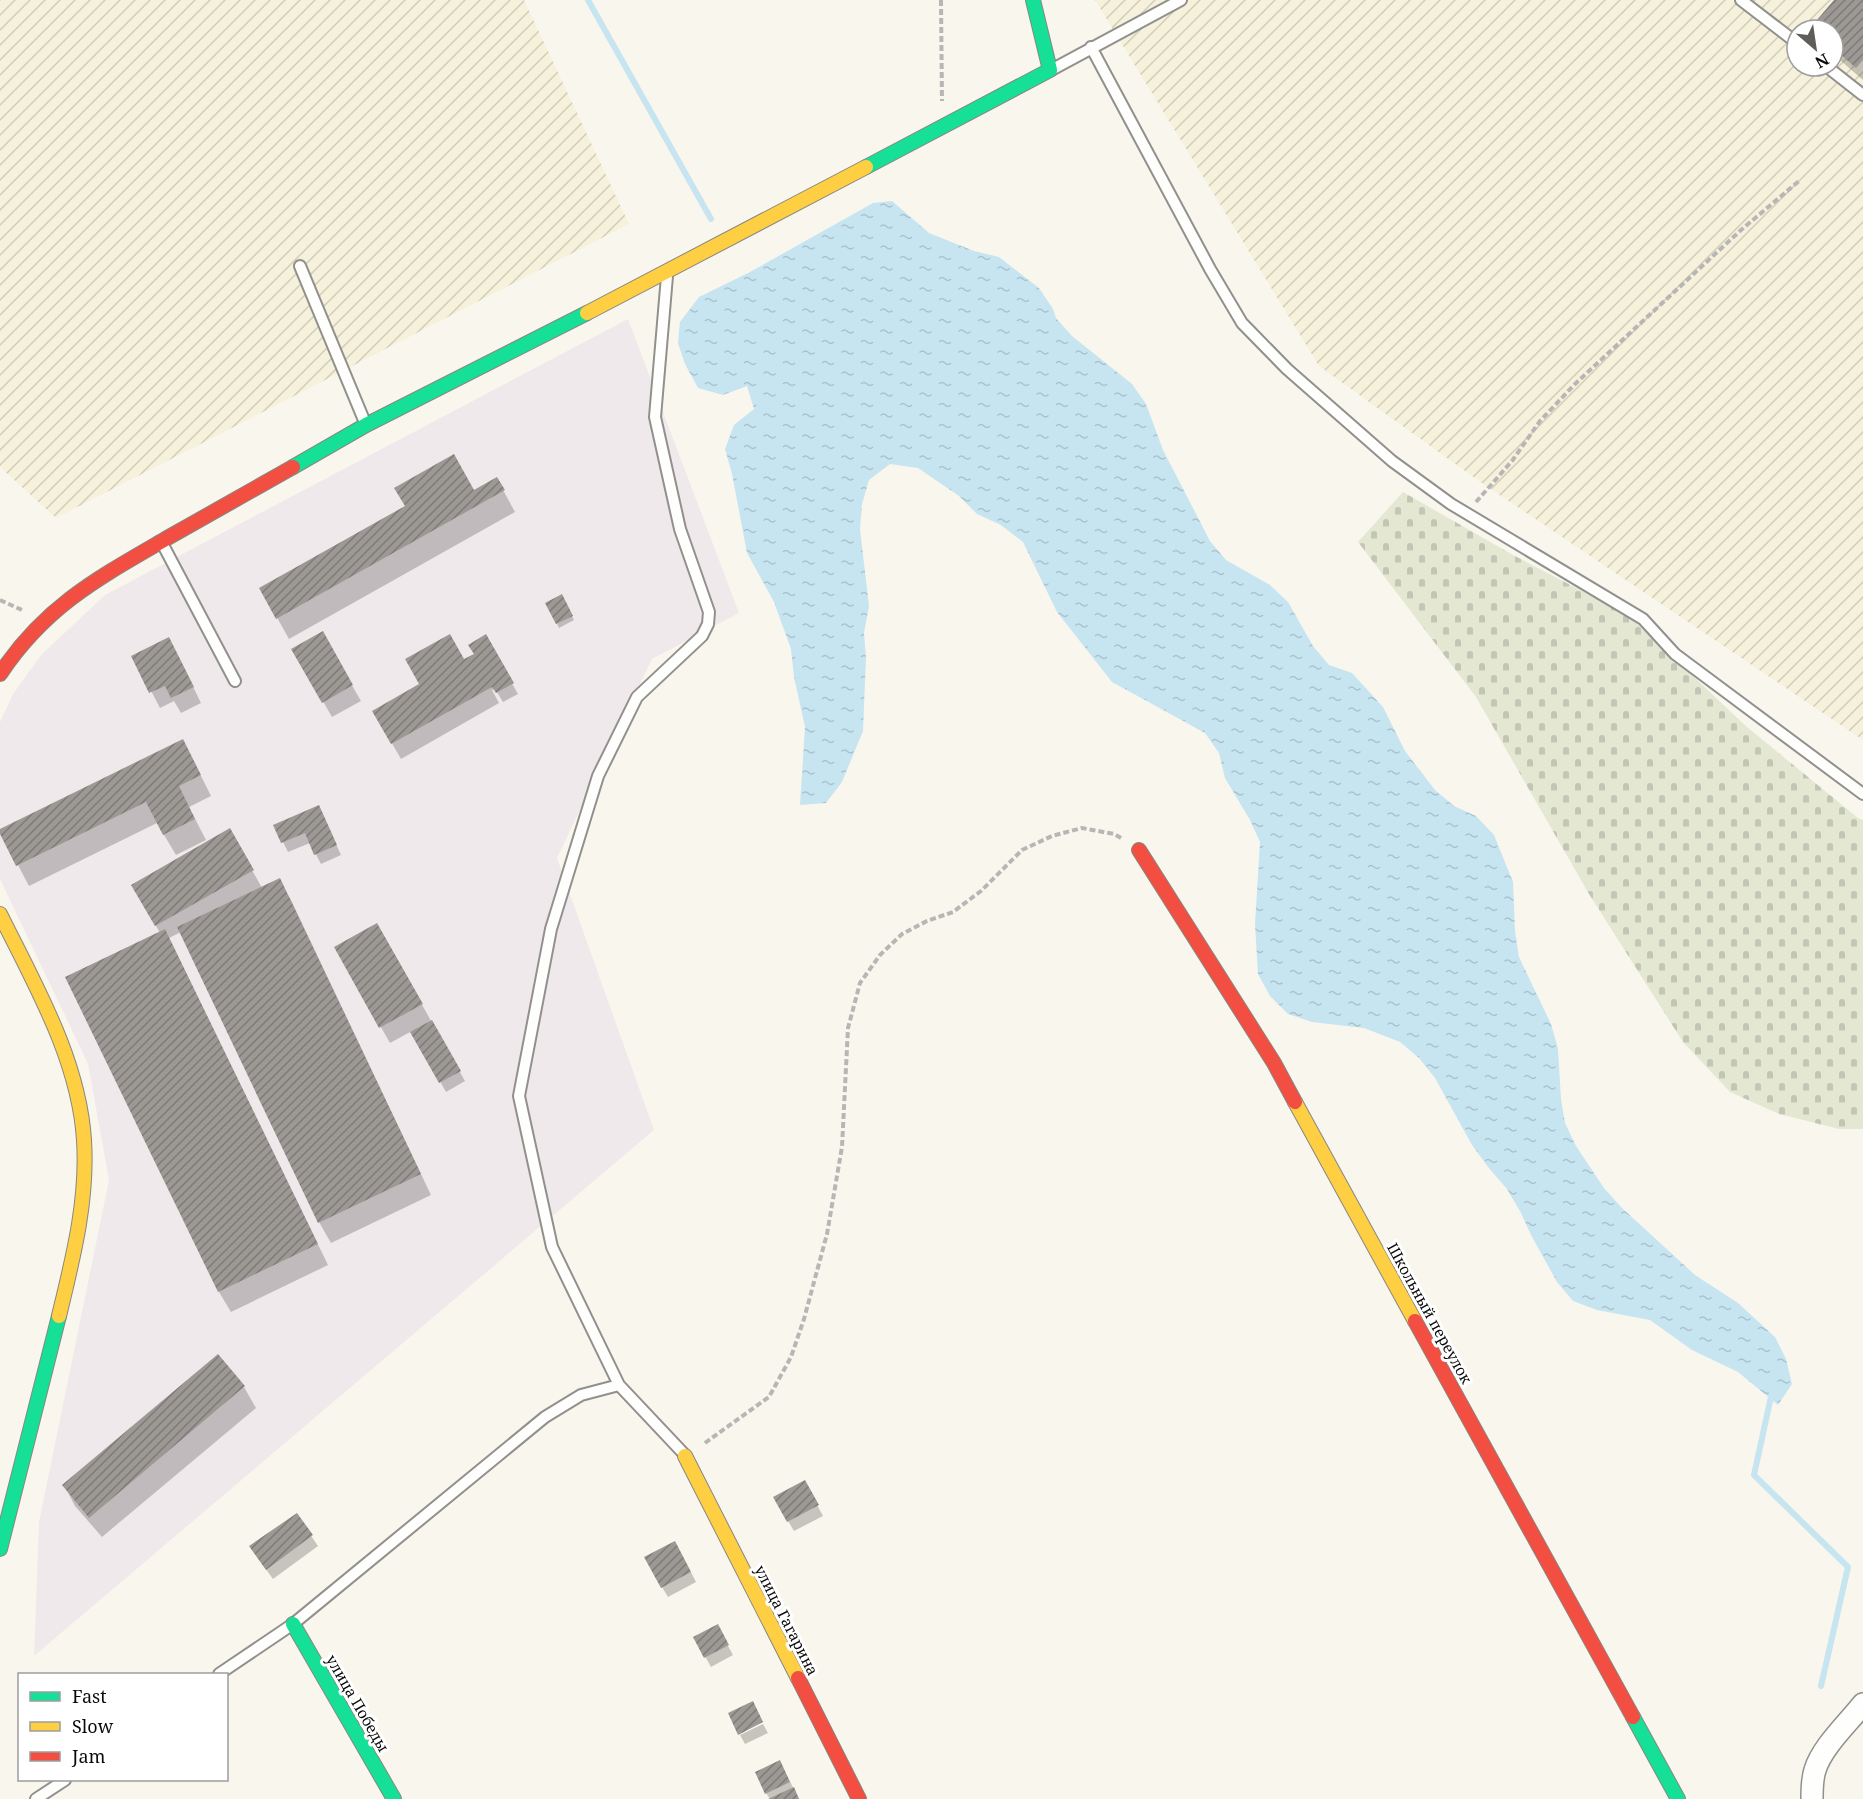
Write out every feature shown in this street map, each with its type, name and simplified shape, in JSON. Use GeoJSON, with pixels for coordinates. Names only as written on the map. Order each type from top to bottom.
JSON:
{"type":"FeatureCollection","features":[{"type":"Feature","properties":{"kind":"street"},"geometry":{"type":"LineString","coordinates":[[0,674],[45,618],[77,592],[115,568],[366,425],[667,272],[1050,70],[1033,0]]}},
{"type":"Feature","properties":{"kind":"street","name":"Школьный переулок"},"geometry":{"type":"LineString","coordinates":[[1140,850],[1274,1063],[1678,1799]]}},
{"type":"Feature","properties":{"kind":"street"},"geometry":{"type":"LineString","coordinates":[[0,914],[46,1008],[67,1059],[80,1106],[85,1167],[83,1203],[77,1242],[0,1550]]}},
{"type":"Feature","properties":{"kind":"street","name":"улица Гагарина"},"geometry":{"type":"LineString","coordinates":[[685,1456],[859,1799]]}},
{"type":"Feature","properties":{"kind":"street","name":"улица Победы"},"geometry":{"type":"LineString","coordinates":[[293,1624],[394,1799]]}},
{"type":"Feature","properties":{"kind":"street"},"geometry":{"type":"LineString","coordinates":[[1812,1799],[1815,1770],[1819,1762],[1863,1704]]}},
{"type":"Feature","properties":{"kind":"lane"},"geometry":{"type":"LineString","coordinates":[[1050,70],[1180,0]]}},
{"type":"Feature","properties":{"kind":"lane"},"geometry":{"type":"LineString","coordinates":[[1741,0],[1785,34]]}},
{"type":"Feature","properties":{"kind":"lane"},"geometry":{"type":"LineString","coordinates":[[1090,47],[1205,259],[1242,322],[1287,369],[1392,461],[1463,510],[1643,619],[1675,654],[1863,794]]}},
{"type":"Feature","properties":{"kind":"lane"},"geometry":{"type":"LineString","coordinates":[[1841,78],[1863,95]]}},
{"type":"Feature","properties":{"kind":"lane"},"geometry":{"type":"LineString","coordinates":[[300,266],[366,425]]}},
{"type":"Feature","properties":{"kind":"lane"},"geometry":{"type":"LineString","coordinates":[[667,272],[655,417],[680,529],[709,612],[708,624],[702,636],[637,697],[598,776],[551,929],[519,1096],[552,1247],[619,1384],[685,1456]]}},
{"type":"Feature","properties":{"kind":"lane"},"geometry":{"type":"LineString","coordinates":[[162,542],[235,681]]}},
{"type":"Feature","properties":{"kind":"lane"},"geometry":{"type":"LineString","coordinates":[[220,1673],[293,1624],[544,1417],[582,1395],[619,1384]]}},
{"type":"Feature","properties":{"kind":"lane"},"geometry":{"type":"LineString","coordinates":[[36,1799],[62,1781]]}},
{"type":"Feature","properties":{"kind":"path"},"geometry":{"type":"LineString","coordinates":[[941,0],[942,126]]}},
{"type":"Feature","properties":{"kind":"path"},"geometry":{"type":"LineString","coordinates":[[1463,510],[1476,502],[1512,461],[1540,421],[1575,384],[1741,230],[1799,181]]}},
{"type":"Feature","properties":{"kind":"path"},"geometry":{"type":"LineString","coordinates":[[685,1456],[770,1397],[791,1357],[804,1319],[827,1234],[842,1147],[848,1028],[860,983],[880,955],[902,934],[927,921],[953,912],[981,891],[1022,850],[1052,836],[1082,828],[1114,834],[1140,850]]}},
{"type":"Feature","properties":{"kind":"shaded area"},"geometry":{"type":"Polygon","coordinates":[[[0,0],[524,0],[629,224],[56,518],[0,467],[0,0]]]}},
{"type":"Feature","properties":{"kind":"shaded area"},"geometry":{"type":"Polygon","coordinates":[[[1095,0],[1863,0],[1863,740],[1479,481],[1319,366],[1095,0]]]}},
{"type":"Feature","properties":{"kind":"shaded area"},"geometry":{"type":"Polygon","coordinates":[[[628,319],[739,613],[652,659],[557,858],[654,1130],[34,1656],[39,1522],[109,1180],[88,1064],[0,879],[0,722],[13,694],[41,655],[105,595],[628,319]]]}},
{"type":"Feature","properties":{"kind":"green space"},"geometry":{"type":"Polygon","coordinates":[[[1403,492],[1513,555],[1628,615],[1747,727],[1863,820],[1863,1129],[1839,1129],[1779,1114],[1730,1092],[1683,1042],[1589,894],[1476,697],[1358,542],[1403,492]]]}},
{"type":"Feature","properties":{"kind":"water"},"geometry":{"type":"Polygon","coordinates":[[[892,201],[929,233],[974,251],[999,257],[1039,288],[1053,309],[1056,318],[1072,336],[1132,384],[1146,404],[1163,450],[1210,541],[1226,560],[1270,585],[1288,602],[1313,646],[1329,665],[1352,673],[1383,707],[1405,751],[1435,790],[1454,806],[1476,816],[1494,835],[1513,882],[1515,931],[1519,957],[1551,1024],[1558,1049],[1565,1123],[1576,1146],[1604,1188],[1622,1208],[1695,1275],[1738,1303],[1775,1337],[1786,1359],[1792,1384],[1778,1405],[1738,1372],[1692,1350],[1650,1320],[1597,1310],[1573,1301],[1557,1282],[1507,1189],[1472,1145],[1435,1078],[1419,1058],[1400,1042],[1364,1028],[1312,1022],[1288,1014],[1270,996],[1258,974],[1255,924],[1260,842],[1225,778],[1219,753],[1205,733],[1112,682],[1057,612],[1023,542],[1001,525],[977,514],[959,496],[918,468],[890,464],[869,480],[862,504],[860,529],[869,606],[864,633],[866,657],[863,731],[842,782],[826,803],[800,805],[805,727],[794,677],[791,649],[774,602],[747,553],[725,449],[734,425],[754,409],[747,386],[723,395],[698,388],[685,364],[678,343],[680,322],[699,297],[750,272],[873,203],[892,201]]]}},
{"type":"Feature","properties":{"kind":"building"},"geometry":{"type":"Polygon","coordinates":[[[1834,0],[1863,0],[1863,60],[1856,68],[1845,58],[1845,18],[1819,18],[1834,0]]]}},
{"type":"Feature","properties":{"kind":"building"},"geometry":{"type":"Polygon","coordinates":[[[454,454],[474,490],[497,477],[505,490],[276,619],[259,588],[405,506],[394,488],[454,454]]]}},
{"type":"Feature","properties":{"kind":"building"},"geometry":{"type":"Polygon","coordinates":[[[562,594],[573,616],[556,624],[545,603],[562,594]]]}},
{"type":"Feature","properties":{"kind":"building"},"geometry":{"type":"Polygon","coordinates":[[[323,631],[353,685],[322,703],[291,649],[323,631]]]}},
{"type":"Feature","properties":{"kind":"building"},"geometry":{"type":"Polygon","coordinates":[[[450,634],[464,659],[474,654],[468,645],[486,634],[514,683],[496,693],[492,687],[391,744],[372,711],[419,684],[405,659],[450,634]]]}},
{"type":"Feature","properties":{"kind":"building"},"geometry":{"type":"Polygon","coordinates":[[[169,637],[194,687],[171,698],[165,686],[149,693],[131,656],[169,637]]]}},
{"type":"Feature","properties":{"kind":"building"},"geometry":{"type":"Polygon","coordinates":[[[183,739],[201,775],[179,786],[195,819],[163,835],[146,802],[16,866],[0,834],[0,829],[183,739]]]}},
{"type":"Feature","properties":{"kind":"building"},"geometry":{"type":"Polygon","coordinates":[[[319,805],[337,845],[314,855],[305,833],[281,843],[273,825],[319,805]]]}},
{"type":"Feature","properties":{"kind":"building"},"geometry":{"type":"Polygon","coordinates":[[[230,828],[254,870],[155,926],[131,885],[230,828]]]}},
{"type":"Feature","properties":{"kind":"building"},"geometry":{"type":"Polygon","coordinates":[[[280,878],[421,1174],[318,1223],[177,927],[280,878]]]}},
{"type":"Feature","properties":{"kind":"building"},"geometry":{"type":"Polygon","coordinates":[[[377,923],[423,1004],[379,1028],[334,947],[377,923]]]}},
{"type":"Feature","properties":{"kind":"building"},"geometry":{"type":"Polygon","coordinates":[[[165,929],[318,1244],[218,1292],[65,977],[165,929]]]}},
{"type":"Feature","properties":{"kind":"building"},"geometry":{"type":"Polygon","coordinates":[[[432,1020],[461,1071],[439,1083],[410,1032],[432,1020]]]}},
{"type":"Feature","properties":{"kind":"building"},"geometry":{"type":"Polygon","coordinates":[[[218,1354],[245,1386],[89,1518],[62,1485],[218,1354]]]}},
{"type":"Feature","properties":{"kind":"building"},"geometry":{"type":"Polygon","coordinates":[[[805,1480],[819,1505],[787,1522],[773,1497],[805,1480]]]}},
{"type":"Feature","properties":{"kind":"building"},"geometry":{"type":"Polygon","coordinates":[[[297,1513],[313,1535],[266,1570],[249,1546],[297,1513]]]}},
{"type":"Feature","properties":{"kind":"building"},"geometry":{"type":"Polygon","coordinates":[[[675,1541],[691,1572],[661,1588],[644,1557],[675,1541]]]}},
{"type":"Feature","properties":{"kind":"building"},"geometry":{"type":"Polygon","coordinates":[[[718,1624],[729,1645],[704,1658],[693,1637],[718,1624]]]}},
{"type":"Feature","properties":{"kind":"building"},"geometry":{"type":"Polygon","coordinates":[[[753,1701],[763,1722],[738,1735],[728,1713],[753,1701]]]}},
{"type":"Feature","properties":{"kind":"building"},"geometry":{"type":"Polygon","coordinates":[[[780,1760],[790,1782],[765,1794],[755,1772],[780,1760]]]}},
{"type":"Feature","properties":{"kind":"building"},"geometry":{"type":"Polygon","coordinates":[[[794,1787],[799,1799],[768,1799],[794,1787]]]}},
{"type":"Feature","properties":{"kind":"waterway"},"geometry":{"type":"LineString","coordinates":[[588,0],[711,219]]}},
{"type":"Feature","properties":{"kind":"waterway"},"geometry":{"type":"LineString","coordinates":[[1772,1392],[1754,1475],[1848,1567],[1821,1686]]}},
{"type":"Feature","properties":{"kind":"traffic: fast"},"geometry":{"type":"LineString","coordinates":[[866,167],[1050,70],[1033,0]]}},
{"type":"Feature","properties":{"kind":"traffic: fast"},"geometry":{"type":"LineString","coordinates":[[293,467],[366,425],[587,313]]}},
{"type":"Feature","properties":{"kind":"traffic: fast"},"geometry":{"type":"LineString","coordinates":[[0,1549],[59,1316]]}},
{"type":"Feature","properties":{"kind":"traffic: fast"},"geometry":{"type":"LineString","coordinates":[[293,1624],[394,1799]]}},
{"type":"Feature","properties":{"kind":"traffic: fast"},"geometry":{"type":"LineString","coordinates":[[1633,1717],[1678,1799]]}},
{"type":"Feature","properties":{"kind":"traffic: slow"},"geometry":{"type":"LineString","coordinates":[[587,313],[866,167]]}},
{"type":"Feature","properties":{"kind":"traffic: slow"},"geometry":{"type":"LineString","coordinates":[[0,914],[53,1024],[74,1081],[80,1110],[85,1162],[82,1207],[59,1316]]}},
{"type":"Feature","properties":{"kind":"traffic: slow"},"geometry":{"type":"LineString","coordinates":[[1295,1102],[1415,1321]]}},
{"type":"Feature","properties":{"kind":"traffic: slow"},"geometry":{"type":"LineString","coordinates":[[685,1456],[798,1678]]}},
{"type":"Feature","properties":{"kind":"traffic: jam"},"geometry":{"type":"LineString","coordinates":[[0,674],[36,629],[55,611],[97,580],[293,467]]}},
{"type":"Feature","properties":{"kind":"traffic: jam"},"geometry":{"type":"LineString","coordinates":[[1139,850],[1274,1063],[1295,1102]]}},
{"type":"Feature","properties":{"kind":"traffic: jam"},"geometry":{"type":"LineString","coordinates":[[1415,1321],[1633,1717]]}},
{"type":"Feature","properties":{"kind":"traffic: jam"},"geometry":{"type":"LineString","coordinates":[[798,1678],[859,1799]]}}]}
